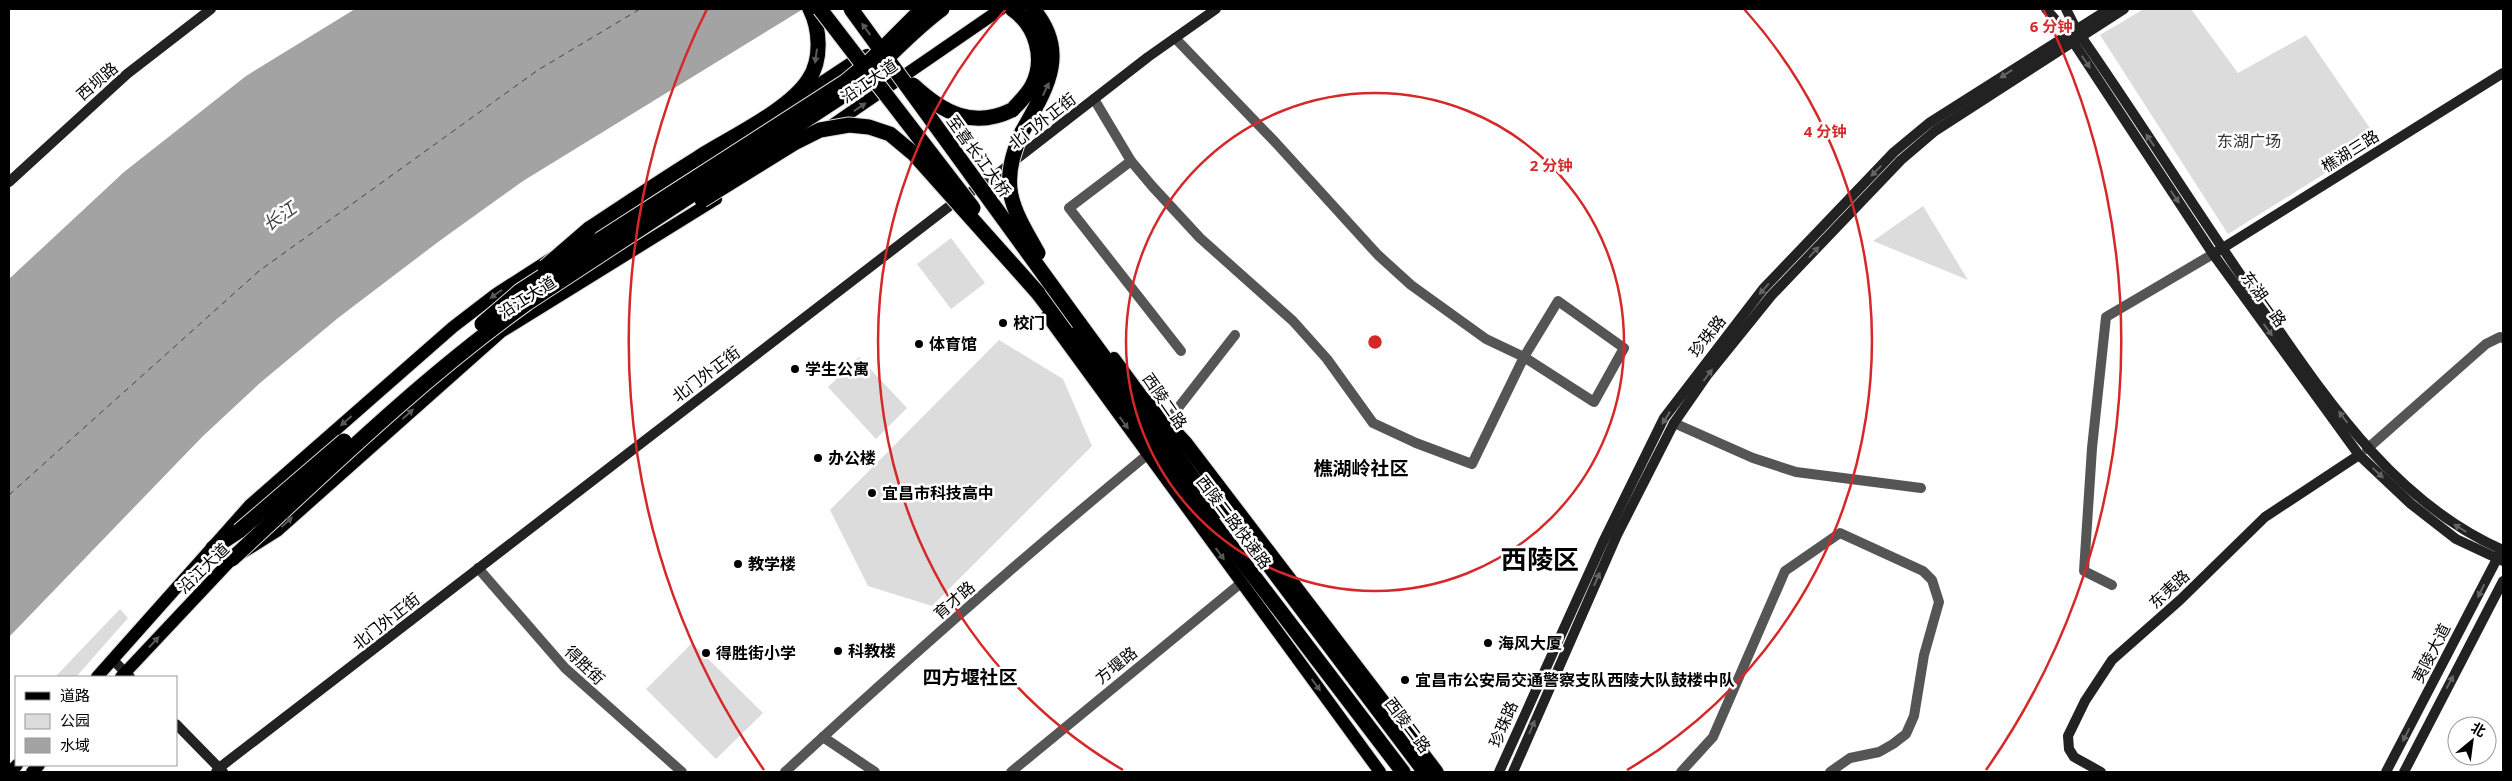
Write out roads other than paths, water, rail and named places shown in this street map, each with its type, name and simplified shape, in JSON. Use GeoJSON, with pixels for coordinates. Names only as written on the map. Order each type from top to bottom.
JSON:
{"type":"FeatureCollection","features":[{"type":"Feature","properties":{"kind":"highway"},"geometry":{"type":"LineString","coordinates":[[232,560],[368,433],[485,333],[523,297],[588,229],[696,159],[767,116],[793,95],[809,78],[815,64],[818,42],[816,20],[810,9]]}},
{"type":"Feature","properties":{"kind":"highway"},"geometry":{"type":"LineString","coordinates":[[820,9],[1038,293]]}},
{"type":"Feature","properties":{"kind":"highway","name":"至喜长江大桥"},"geometry":{"type":"LineString","coordinates":[[851,9],[1079,323]]}},
{"type":"Feature","properties":{"kind":"highway"},"geometry":{"type":"LineString","coordinates":[[213,548],[239,531],[523,297],[845,82],[872,60],[922,9]]}},
{"type":"Feature","properties":{"kind":"highway"},"geometry":{"type":"LineString","coordinates":[[523,297],[850,91],[877,70],[912,34],[942,9]]}},
{"type":"Feature","properties":{"kind":"highway"},"geometry":{"type":"LineString","coordinates":[[885,55],[926,97],[950,112],[967,118],[984,120],[999,116],[1012,110],[1032,87],[1039,57],[1030,28],[1012,9]]}},
{"type":"Feature","properties":{"kind":"highway"},"geometry":{"type":"LineString","coordinates":[[1033,9],[1046,28],[1053,59],[1050,80],[1014,149],[1008,175],[1010,195],[1019,220],[1079,323]]}},
{"type":"Feature","properties":{"kind":"highway"},"geometry":{"type":"LineString","coordinates":[[523,297],[559,290],[586,275],[794,143],[820,130],[849,125],[869,127],[890,134],[914,154],[1038,293]]}},
{"type":"Feature","properties":{"kind":"highway","name":"西陵二路快速路"},"geometry":{"type":"LineString","coordinates":[[1038,293],[1403,772]]}},
{"type":"Feature","properties":{"kind":"highway","name":"西陵二路快速路"},"geometry":{"type":"LineString","coordinates":[[1079,323],[1341,680],[1414,772]]}},
{"type":"Feature","properties":{"kind":"highway"},"geometry":{"type":"LineString","coordinates":[[1146,400],[1165,425],[1185,443],[1436,772]]}},
{"type":"Feature","properties":{"kind":"main road","name":"西坝路"},"geometry":{"type":"LineString","coordinates":[[9,182],[127,74],[212,9]]}},
{"type":"Feature","properties":{"kind":"main road","name":"沿江大道"},"geometry":{"type":"LineString","coordinates":[[98,676],[265,492],[453,327],[496,294],[624,213],[854,62],[885,55],[953,9]]}},
{"type":"Feature","properties":{"kind":"main road","name":"沿江大道"},"geometry":{"type":"LineString","coordinates":[[125,676],[232,560],[277,531],[501,332],[807,142],[1001,9]]}},
{"type":"Feature","properties":{"kind":"main road","name":"北门外正街"},"geometry":{"type":"LineString","coordinates":[[220,771],[478,568],[960,198],[983,185],[1094,99],[1216,9]]}},
{"type":"Feature","properties":{"kind":"main road"},"geometry":{"type":"LineString","coordinates":[[2046,9],[2074,35]]}},
{"type":"Feature","properties":{"kind":"main road"},"geometry":{"type":"LineString","coordinates":[[2051,9],[2074,35],[2218,251],[2363,452],[2421,500],[2460,529],[2502,553]]}},
{"type":"Feature","properties":{"kind":"main road"},"geometry":{"type":"LineString","coordinates":[[2064,9],[2074,35]]}},
{"type":"Feature","properties":{"kind":"main road"},"geometry":{"type":"LineString","coordinates":[[2074,35],[2109,9]]}},
{"type":"Feature","properties":{"kind":"main road"},"geometry":{"type":"LineString","coordinates":[[2074,35],[2124,9]]}},
{"type":"Feature","properties":{"kind":"main road","name":"珍珠路"},"geometry":{"type":"LineString","coordinates":[[1513,772],[1617,534],[1674,423],[1708,374],[1772,296],[1901,160],[1935,131],[2074,35]]}},
{"type":"Feature","properties":{"kind":"main road","name":"珍珠路"},"geometry":{"type":"LineString","coordinates":[[1499,772],[1609,529],[1664,418],[1700,368],[1763,289],[1894,152],[1929,123],[2074,35]]}},
{"type":"Feature","properties":{"kind":"main road","name":"西陵二路"},"geometry":{"type":"LineString","coordinates":[[885,55],[905,76],[983,185],[1146,400]]}},
{"type":"Feature","properties":{"kind":"main road"},"geometry":{"type":"LineString","coordinates":[[854,62],[960,198],[1380,772]]}},
{"type":"Feature","properties":{"kind":"main road","name":"樵湖三路"},"geometry":{"type":"LineString","coordinates":[[2218,251],[2503,73]]}},
{"type":"Feature","properties":{"kind":"main road","name":"西陵二路"},"geometry":{"type":"LineString","coordinates":[[1165,425],[1178,448],[1423,772]]}},
{"type":"Feature","properties":{"kind":"main road","name":"东夷路"},"geometry":{"type":"LineString","coordinates":[[2101,772],[2074,757],[2069,748],[2068,736],[2085,701],[2112,660],[2180,600],[2265,517],[2363,452]]}},
{"type":"Feature","properties":{"kind":"main road","name":"夷陵大道"},"geometry":{"type":"LineString","coordinates":[[2386,772],[2502,553]]}},
{"type":"Feature","properties":{"kind":"main road","name":"夷陵大道"},"geometry":{"type":"LineString","coordinates":[[2404,772],[2503,581]]}},
{"type":"Feature","properties":{"kind":"main road"},"geometry":{"type":"LineString","coordinates":[[113,660],[125,676]]}},
{"type":"Feature","properties":{"kind":"main road"},"geometry":{"type":"LineString","coordinates":[[178,726],[220,771]]}},
{"type":"Feature","properties":{"kind":"street"},"geometry":{"type":"LineString","coordinates":[[1094,99],[1131,161],[1200,238],[1293,321],[1327,359],[1373,423],[1416,443],[1472,464],[1524,357],[1558,301],[1624,348],[1594,402],[1524,357],[1486,339],[1411,285],[1378,255],[1276,143],[1175,38]]}},
{"type":"Feature","properties":{"kind":"street"},"geometry":{"type":"LineString","coordinates":[[1131,161],[1069,208],[1181,351]]}},
{"type":"Feature","properties":{"kind":"street"},"geometry":{"type":"LineString","coordinates":[[2112,585],[2084,570],[2092,448],[2106,317],[2218,251]]}},
{"type":"Feature","properties":{"kind":"street"},"geometry":{"type":"LineString","coordinates":[[1165,425],[1235,335]]}},
{"type":"Feature","properties":{"kind":"street"},"geometry":{"type":"LineString","coordinates":[[2363,452],[2486,344],[2500,336],[2503,338]]}},
{"type":"Feature","properties":{"kind":"street"},"geometry":{"type":"LineString","coordinates":[[1674,423],[1753,458],[1796,472],[1922,488]]}},
{"type":"Feature","properties":{"kind":"street","name":"育才路"},"geometry":{"type":"LineString","coordinates":[[785,772],[1069,519],[1147,455]]}},
{"type":"Feature","properties":{"kind":"street"},"geometry":{"type":"LineString","coordinates":[[1681,772],[1712,737],[1785,571],[1840,533],[1923,571],[1932,580],[1939,602],[1924,656],[1914,716],[1906,734],[1879,752],[1850,758],[1830,772]]}},
{"type":"Feature","properties":{"kind":"street","name":"得胜街"},"geometry":{"type":"LineString","coordinates":[[478,568],[565,668],[682,772]]}},
{"type":"Feature","properties":{"kind":"street","name":"方堰路"},"geometry":{"type":"LineString","coordinates":[[1010,772],[1241,583]]}},
{"type":"Feature","properties":{"kind":"street"},"geometry":{"type":"LineString","coordinates":[[823,737],[874,772]]}},
{"type":"Feature","properties":{"kind":"water","name":"长江"},"geometry":{"type":"Polygon","coordinates":[[[355,9],[803,9],[523,181],[438,242],[338,318],[260,383],[202,437],[9,637],[9,279],[124,172],[246,76],[355,9]]]}},
{"type":"Feature","properties":{"kind":"place","name":"校门"},"geometry":{"type":"Point","coordinates":[1003,323]}},
{"type":"Feature","properties":{"kind":"place","name":"体育馆"},"geometry":{"type":"Point","coordinates":[919,344]}},
{"type":"Feature","properties":{"kind":"place","name":"学生公寓"},"geometry":{"type":"Point","coordinates":[795,369]}},
{"type":"Feature","properties":{"kind":"place","name":"办公楼"},"geometry":{"type":"Point","coordinates":[818,458]}},
{"type":"Feature","properties":{"kind":"place","name":"宜昌市科技高中"},"geometry":{"type":"Point","coordinates":[872,493]}},
{"type":"Feature","properties":{"kind":"place","name":"教学楼"},"geometry":{"type":"Point","coordinates":[738,564]}},
{"type":"Feature","properties":{"kind":"place","name":"海风大厦"},"geometry":{"type":"Point","coordinates":[1488,643]}},
{"type":"Feature","properties":{"kind":"place","name":"科教楼"},"geometry":{"type":"Point","coordinates":[838,651]}},
{"type":"Feature","properties":{"kind":"place","name":"得胜街小学"},"geometry":{"type":"Point","coordinates":[706,653]}},
{"type":"Feature","properties":{"kind":"place","name":"宜昌市公安局交通警察支队西陵大队鼓楼中队"},"geometry":{"type":"Point","coordinates":[1405,680]}},
{"type":"Feature","properties":{"kind":"district","name":"樵湖岭社区"},"geometry":{"type":"Point","coordinates":[1361,468]}},
{"type":"Feature","properties":{"kind":"district","name":"西陵区"},"geometry":{"type":"Point","coordinates":[1540,559]}},
{"type":"Feature","properties":{"kind":"district","name":"四方堰社区"},"geometry":{"type":"Point","coordinates":[970,677]}},
{"type":"Feature","properties":{"kind":"park label","name":"东湖广场"},"geometry":{"type":"Point","coordinates":[2249,141]}}]}
